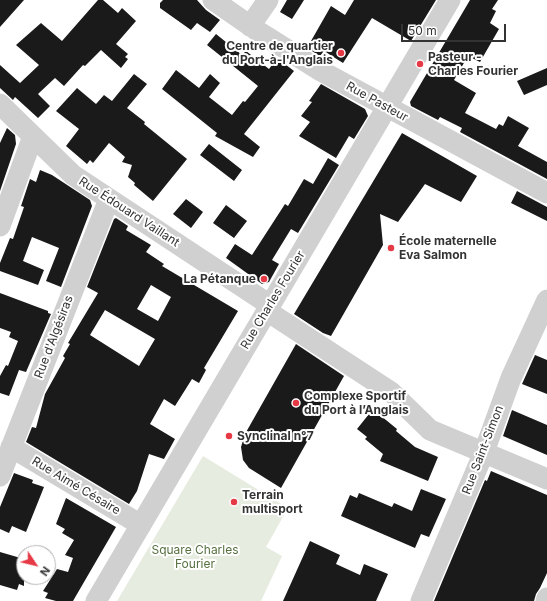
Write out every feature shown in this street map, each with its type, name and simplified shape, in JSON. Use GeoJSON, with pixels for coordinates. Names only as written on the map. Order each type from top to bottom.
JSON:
{"type":"FeatureCollection","features":[{"type":"Feature","properties":{"kind":"street","name":"Rue Pasteur"},"geometry":{"type":"LineString","coordinates":[[213,0],[250,26],[316,68],[387,108],[547,193]]}},
{"type":"Feature","properties":{"kind":"street"},"geometry":{"type":"LineString","coordinates":[[250,26],[268,0]]}},
{"type":"Feature","properties":{"kind":"street","name":"Rue Charles Fourier"},"geometry":{"type":"LineString","coordinates":[[96,601],[450,0]]}},
{"type":"Feature","properties":{"kind":"street","name":"Rue Édouard Vaillant"},"geometry":{"type":"LineString","coordinates":[[0,104],[73,175],[391,392],[430,430],[547,479]]}},
{"type":"Feature","properties":{"kind":"street"},"geometry":{"type":"LineString","coordinates":[[0,226],[33,136]]}},
{"type":"Feature","properties":{"kind":"street","name":"Rue d'Algésiras"},"geometry":{"type":"LineString","coordinates":[[0,476],[108,199]]}},
{"type":"Feature","properties":{"kind":"street","name":"Rue Saint-Simon"},"geometry":{"type":"LineString","coordinates":[[420,601],[484,452],[511,378],[547,300]]}},
{"type":"Feature","properties":{"kind":"street","name":"Rue Aimé Césaire"},"geometry":{"type":"LineString","coordinates":[[11,447],[141,524]]}},
{"type":"Feature","properties":{"kind":"green space","name":"Square Charles Fourier"},"geometry":{"type":"Polygon","coordinates":[[[203,456],[288,508],[266,547],[282,556],[261,601],[117,601],[203,456]]]}},
{"type":"Feature","properties":{"kind":"building"},"geometry":{"type":"Polygon","coordinates":[[[0,0],[24,0],[0,27],[0,0]]]}},
{"type":"Feature","properties":{"kind":"building"},"geometry":{"type":"Polygon","coordinates":[[[98,0],[103,0],[118,13],[122,8],[136,21],[116,44],[128,54],[125,57],[128,59],[121,68],[101,50],[85,66],[83,65],[64,86],[55,78],[38,94],[50,106],[38,118],[15,97],[13,100],[0,88],[0,65],[20,83],[39,65],[16,45],[41,23],[62,41],[98,0]]]}},
{"type":"Feature","properties":{"kind":"building"},"geometry":{"type":"Polygon","coordinates":[[[163,0],[197,0],[206,10],[220,20],[210,32],[197,23],[191,30],[160,8],[160,3],[163,0]]]}},
{"type":"Feature","properties":{"kind":"building"},"geometry":{"type":"Polygon","coordinates":[[[287,0],[304,0],[292,19],[280,12],[287,0]]]}},
{"type":"Feature","properties":{"kind":"building"},"geometry":{"type":"Polygon","coordinates":[[[354,0],[436,0],[411,41],[372,18],[343,63],[324,51],[320,56],[307,48],[331,6],[345,15],[354,0]]]}},
{"type":"Feature","properties":{"kind":"building"},"geometry":{"type":"Polygon","coordinates":[[[470,0],[498,0],[492,9],[496,11],[490,23],[499,29],[480,62],[468,56],[454,80],[476,93],[465,113],[496,129],[499,124],[503,126],[508,116],[529,128],[518,146],[547,162],[547,179],[460,132],[462,128],[440,117],[438,120],[411,106],[410,102],[470,0]]]}},
{"type":"Feature","properties":{"kind":"building"},"geometry":{"type":"Polygon","coordinates":[[[216,34],[242,55],[246,51],[269,69],[277,58],[294,71],[244,134],[260,147],[253,157],[215,136],[217,133],[162,89],[176,70],[199,88],[210,74],[220,83],[209,97],[232,115],[243,101],[245,102],[258,86],[207,45],[216,34]]]}},
{"type":"Feature","properties":{"kind":"building"},"geometry":{"type":"Polygon","coordinates":[[[547,68],[547,85],[524,95],[517,81],[547,68]]]}},
{"type":"Feature","properties":{"kind":"building"},"geometry":{"type":"Polygon","coordinates":[[[134,74],[147,84],[127,108],[187,159],[153,201],[134,185],[135,183],[128,177],[132,165],[122,162],[125,157],[109,143],[93,163],[90,160],[87,164],[66,146],[79,129],[56,111],[77,88],[96,104],[104,95],[112,101],[134,74]]]}},
{"type":"Feature","properties":{"kind":"building"},"geometry":{"type":"Polygon","coordinates":[[[321,84],[365,109],[368,116],[354,139],[349,136],[336,158],[299,136],[310,122],[301,116],[312,102],[309,101],[321,84]]]}},
{"type":"Feature","properties":{"kind":"building"},"geometry":{"type":"Polygon","coordinates":[[[7,128],[15,135],[16,144],[0,191],[0,143],[7,128]]]}},
{"type":"Feature","properties":{"kind":"building"},"geometry":{"type":"Polygon","coordinates":[[[402,133],[477,176],[461,202],[425,184],[398,222],[380,214],[383,245],[331,336],[323,333],[294,314],[402,133]]]}},
{"type":"Feature","properties":{"kind":"building"},"geometry":{"type":"Polygon","coordinates":[[[209,144],[242,170],[234,181],[200,155],[209,144]]]}},
{"type":"Feature","properties":{"kind":"building"},"geometry":{"type":"Polygon","coordinates":[[[328,158],[339,165],[298,233],[291,229],[272,260],[279,264],[269,282],[262,284],[226,258],[235,244],[252,255],[285,204],[288,206],[304,179],[313,184],[328,158]]]}},
{"type":"Feature","properties":{"kind":"building"},"geometry":{"type":"Polygon","coordinates":[[[40,170],[52,175],[90,200],[92,206],[61,287],[46,281],[59,248],[32,237],[23,261],[44,270],[38,285],[0,271],[0,263],[10,238],[13,239],[24,207],[21,206],[30,179],[36,182],[40,170]]]}},
{"type":"Feature","properties":{"kind":"building"},"geometry":{"type":"Polygon","coordinates":[[[517,191],[547,207],[547,221],[511,203],[517,191]]]}},
{"type":"Feature","properties":{"kind":"building"},"geometry":{"type":"Polygon","coordinates":[[[186,199],[203,212],[191,228],[173,214],[186,199]]]}},
{"type":"Feature","properties":{"kind":"building"},"geometry":{"type":"Polygon","coordinates":[[[226,205],[247,221],[234,238],[213,223],[226,205]]]}},
{"type":"Feature","properties":{"kind":"building"},"geometry":{"type":"Polygon","coordinates":[[[116,218],[128,226],[126,230],[151,245],[146,252],[164,264],[162,266],[238,311],[204,368],[206,370],[199,383],[192,379],[175,406],[164,399],[150,424],[175,439],[164,459],[149,454],[137,491],[129,504],[26,442],[32,427],[36,428],[45,394],[65,358],[63,356],[70,344],[68,343],[98,293],[87,287],[114,219],[116,218]],[[151,285],[137,309],[158,321],[171,297],[151,285]],[[105,310],[90,335],[139,366],[155,339],[105,310]]]}},
{"type":"Feature","properties":{"kind":"building"},"geometry":{"type":"Polygon","coordinates":[[[0,293],[48,311],[48,313],[51,314],[26,372],[19,370],[9,396],[0,393],[0,376],[6,365],[8,366],[18,341],[9,337],[11,332],[0,328],[0,293]]]}},
{"type":"Feature","properties":{"kind":"building","name":"Complexe Sportif du Port à l’Anglais"},"geometry":{"type":"Polygon","coordinates":[[[296,344],[344,376],[281,488],[249,468],[243,460],[241,447],[245,434],[296,344]]]}},
{"type":"Feature","properties":{"kind":"building"},"geometry":{"type":"Polygon","coordinates":[[[535,355],[547,360],[547,394],[522,384],[535,355]]]}},
{"type":"Feature","properties":{"kind":"building"},"geometry":{"type":"Polygon","coordinates":[[[512,410],[547,425],[547,455],[503,436],[512,410]]]}},
{"type":"Feature","properties":{"kind":"building"},"geometry":{"type":"Polygon","coordinates":[[[375,411],[397,429],[396,431],[415,447],[438,457],[428,481],[380,461],[383,454],[365,439],[367,437],[357,429],[369,414],[371,416],[375,411]]]}},
{"type":"Feature","properties":{"kind":"building"},"geometry":{"type":"Polygon","coordinates":[[[491,471],[547,495],[547,573],[534,601],[434,601],[485,480],[487,481],[491,471]]]}},
{"type":"Feature","properties":{"kind":"building"},"geometry":{"type":"Polygon","coordinates":[[[14,473],[33,480],[32,483],[44,487],[26,532],[12,526],[9,533],[0,529],[0,507],[14,473]]]}},
{"type":"Feature","properties":{"kind":"building"},"geometry":{"type":"Polygon","coordinates":[[[421,489],[446,499],[429,537],[421,534],[415,548],[341,516],[350,495],[357,498],[359,493],[392,507],[394,503],[412,511],[421,489]]]}},
{"type":"Feature","properties":{"kind":"building"},"geometry":{"type":"Polygon","coordinates":[[[66,498],[116,527],[73,601],[56,601],[45,598],[48,593],[43,591],[47,585],[56,585],[57,569],[68,572],[73,558],[65,555],[74,540],[62,533],[65,529],[56,524],[66,498]]]}},
{"type":"Feature","properties":{"kind":"building"},"geometry":{"type":"Polygon","coordinates":[[[310,541],[340,555],[336,564],[360,575],[364,564],[388,574],[376,601],[283,601],[310,541]]]}},
{"type":"Feature","properties":{"kind":"building"},"geometry":{"type":"Polygon","coordinates":[[[0,552],[16,557],[16,585],[19,585],[17,590],[0,585],[0,552]]]}},
{"type":"Feature","properties":{"kind":"place","name":"Centre de quartier du Port-à-l'Anglais"},"geometry":{"type":"Point","coordinates":[341,53]}},
{"type":"Feature","properties":{"kind":"place","name":"Pasteur - Charles Fourier"},"geometry":{"type":"Point","coordinates":[420,64]}},
{"type":"Feature","properties":{"kind":"place","name":"École maternelle Eva Salmon"},"geometry":{"type":"Point","coordinates":[391,248]}},
{"type":"Feature","properties":{"kind":"place","name":"La Pétanque"},"geometry":{"type":"Point","coordinates":[264,279]}},
{"type":"Feature","properties":{"kind":"place","name":"Complexe Sportif du Port à l’Anglais"},"geometry":{"type":"Point","coordinates":[296,403]}},
{"type":"Feature","properties":{"kind":"place","name":"Synclinal n°7"},"geometry":{"type":"Point","coordinates":[229,436]}},
{"type":"Feature","properties":{"kind":"place","name":"Terrain multisport"},"geometry":{"type":"Point","coordinates":[234,502]}}]}
